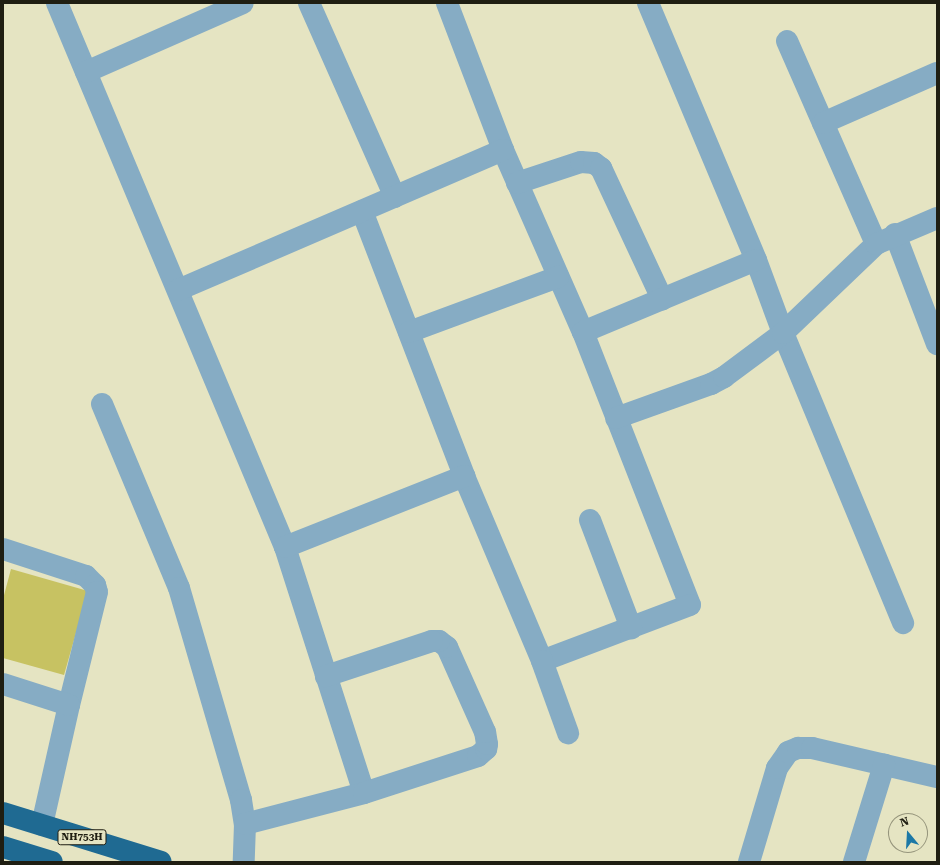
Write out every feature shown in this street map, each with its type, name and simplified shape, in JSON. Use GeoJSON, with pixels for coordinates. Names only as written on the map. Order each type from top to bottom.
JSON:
{"type":"FeatureCollection","features":[{"type":"Feature","properties":{"kind":"highway","name":"NH753H"},"geometry":{"type":"LineString","coordinates":[[3,813],[161,862]]}},
{"type":"Feature","properties":{"kind":"highway"},"geometry":{"type":"LineString","coordinates":[[3,847],[52,862]]}},
{"type":"Feature","properties":{"kind":"street"},"geometry":{"type":"LineString","coordinates":[[57,3],[285,547],[364,793]]}},
{"type":"Feature","properties":{"kind":"street"},"geometry":{"type":"LineString","coordinates":[[86,72],[243,3]]}},
{"type":"Feature","properties":{"kind":"street"},"geometry":{"type":"LineString","coordinates":[[309,3],[395,197]]}},
{"type":"Feature","properties":{"kind":"street"},"geometry":{"type":"LineString","coordinates":[[447,3],[503,150],[583,332],[690,605],[542,661]]}},
{"type":"Feature","properties":{"kind":"street"},"geometry":{"type":"LineString","coordinates":[[648,3],[756,260],[783,333],[903,623]]}},
{"type":"Feature","properties":{"kind":"street"},"geometry":{"type":"LineString","coordinates":[[787,41],[876,244]]}},
{"type":"Feature","properties":{"kind":"street"},"geometry":{"type":"LineString","coordinates":[[823,123],[937,73]]}},
{"type":"Feature","properties":{"kind":"street"},"geometry":{"type":"LineString","coordinates":[[178,290],[503,150]]}},
{"type":"Feature","properties":{"kind":"street"},"geometry":{"type":"LineString","coordinates":[[517,183],[581,162],[594,163],[601,168],[662,299]]}},
{"type":"Feature","properties":{"kind":"street"},"geometry":{"type":"LineString","coordinates":[[362,211],[464,476],[542,661],[568,733]]}},
{"type":"Feature","properties":{"kind":"street"},"geometry":{"type":"LineString","coordinates":[[616,418],[718,381],[783,333],[876,244],[895,234],[937,218]]}},
{"type":"Feature","properties":{"kind":"street"},"geometry":{"type":"LineString","coordinates":[[895,234],[937,344]]}},
{"type":"Feature","properties":{"kind":"street"},"geometry":{"type":"LineString","coordinates":[[583,332],[756,260]]}},
{"type":"Feature","properties":{"kind":"street"},"geometry":{"type":"LineString","coordinates":[[409,332],[558,276]]}},
{"type":"Feature","properties":{"kind":"street"},"geometry":{"type":"LineString","coordinates":[[102,404],[179,588],[241,800],[245,824],[244,862]]}},
{"type":"Feature","properties":{"kind":"street"},"geometry":{"type":"LineString","coordinates":[[285,547],[464,476]]}},
{"type":"Feature","properties":{"kind":"street"},"geometry":{"type":"LineString","coordinates":[[590,520],[631,628]]}},
{"type":"Feature","properties":{"kind":"street"},"geometry":{"type":"LineString","coordinates":[[3,549],[86,576],[95,585],[96,601],[69,704],[42,825]]}},
{"type":"Feature","properties":{"kind":"street"},"geometry":{"type":"LineString","coordinates":[[245,824],[364,793],[478,756],[486,749],[486,737],[447,647],[440,641],[432,641],[326,676]]}},
{"type":"Feature","properties":{"kind":"street"},"geometry":{"type":"LineString","coordinates":[[3,684],[69,704]]}},
{"type":"Feature","properties":{"kind":"street"},"geometry":{"type":"LineString","coordinates":[[749,862],[777,768],[788,752],[798,748],[812,748],[937,777]]}},
{"type":"Feature","properties":{"kind":"street"},"geometry":{"type":"LineString","coordinates":[[854,862],[884,765]]}},
{"type":"Feature","properties":{"kind":"building"},"geometry":{"type":"Polygon","coordinates":[[[11,569],[88,591],[64,675],[3,658],[3,599],[11,569]]]}}]}
